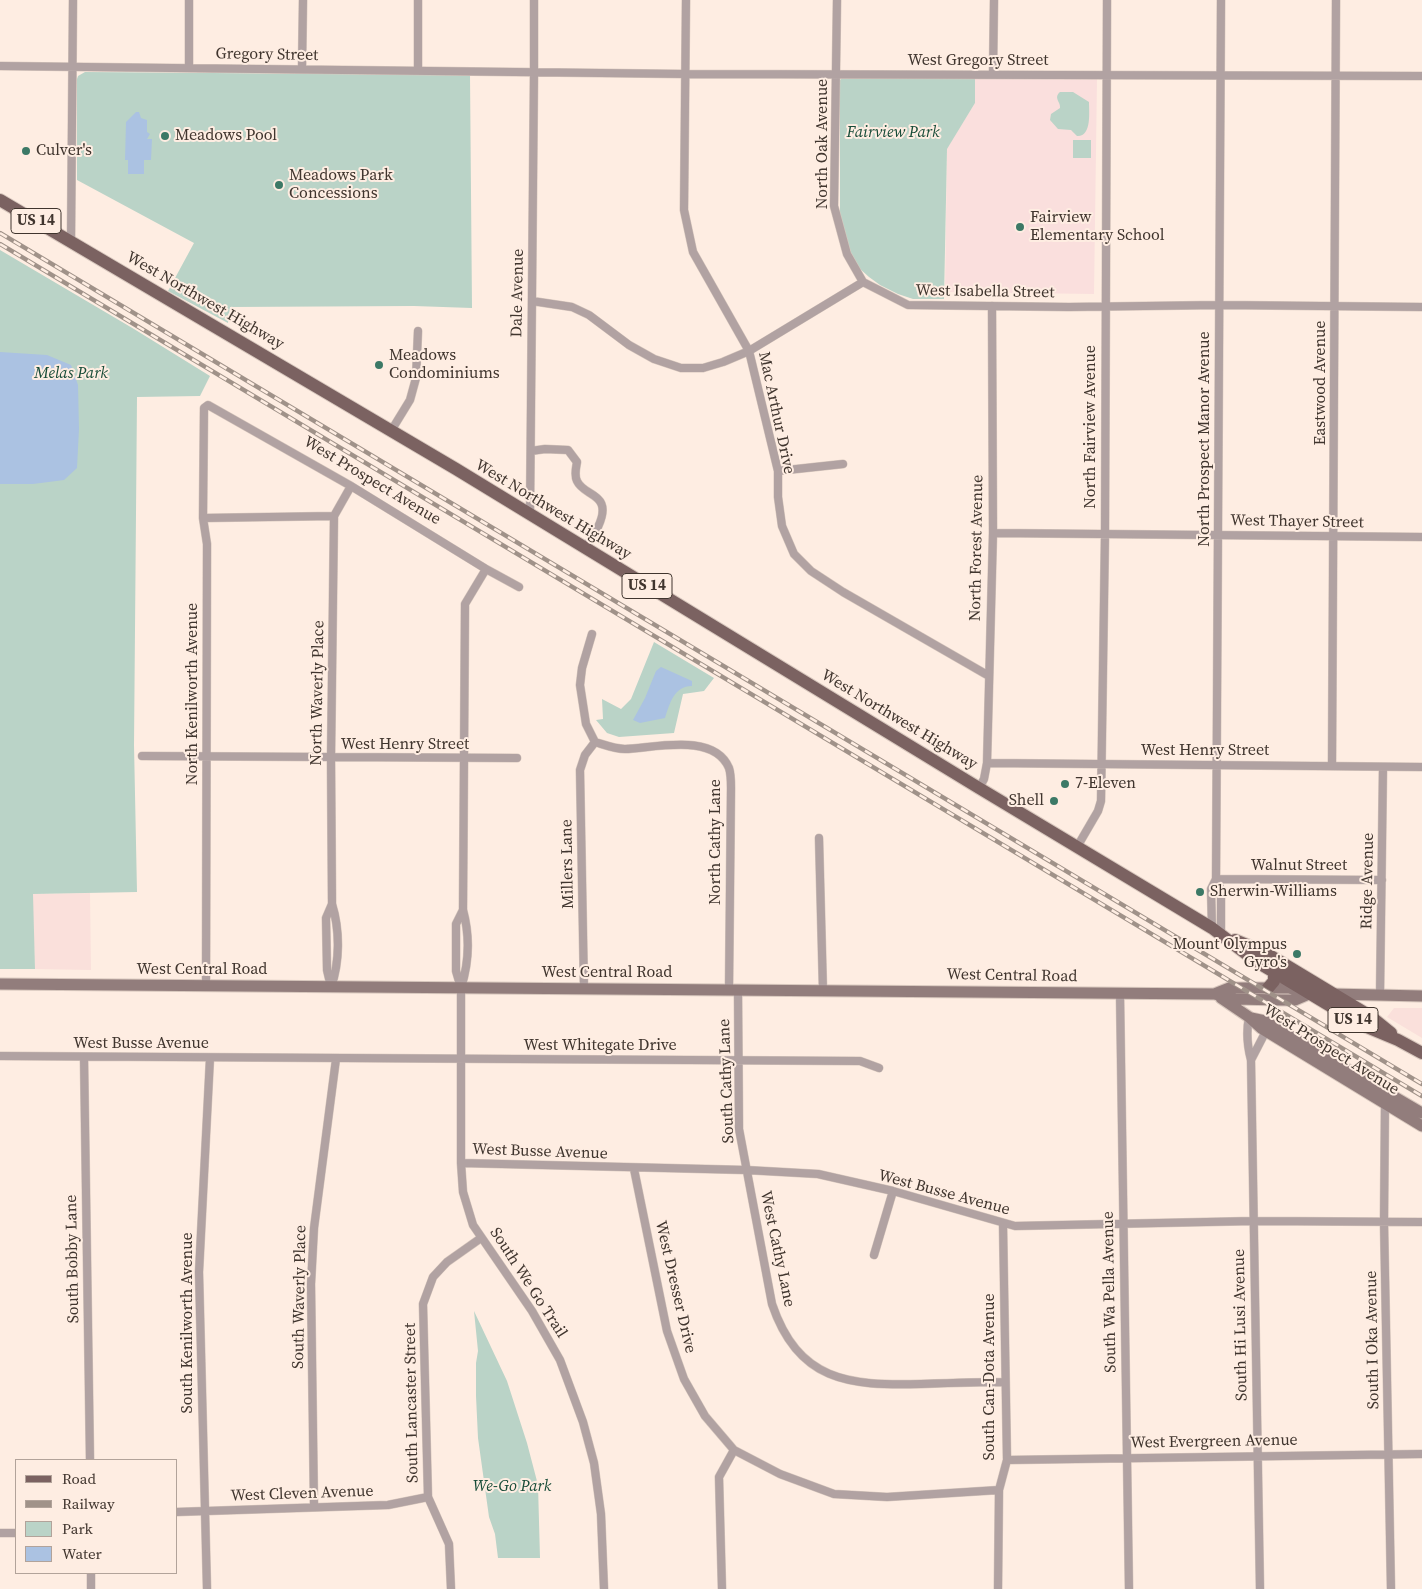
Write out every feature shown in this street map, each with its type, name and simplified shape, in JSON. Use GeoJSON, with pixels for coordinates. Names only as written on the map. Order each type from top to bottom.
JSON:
{"type":"FeatureCollection","features":[{"type":"Feature","properties":{"kind":"main road","name":"US 14"},"geometry":{"type":"LineString","coordinates":[[0,200],[71,241]]}},
{"type":"Feature","properties":{"kind":"main road","name":"West Northwest Highway"},"geometry":{"type":"LineString","coordinates":[[71,241],[391,431],[1216,931],[1257,962],[1309,994],[1362,1025],[1398,1040],[1422,1054]]}},
{"type":"Feature","properties":{"kind":"main road","name":"West Northwest Highway"},"geometry":{"type":"LineString","coordinates":[[1216,931],[1264,952],[1370,1016],[1398,1040]]}},
{"type":"Feature","properties":{"kind":"main road"},"geometry":{"type":"LineString","coordinates":[[1268,988],[1274,981],[1274,972]]}},
{"type":"Feature","properties":{"kind":"main road","name":"West Central Road"},"geometry":{"type":"LineString","coordinates":[[0,984],[1214,994],[1235,999],[1259,1000],[1295,1000],[1309,994]]}},
{"type":"Feature","properties":{"kind":"main road","name":"West Central Road"},"geometry":{"type":"LineString","coordinates":[[1214,994],[1229,988],[1290,988],[1309,994],[1422,996]]}},
{"type":"Feature","properties":{"kind":"main road","name":"West Prospect Avenue"},"geometry":{"type":"LineString","coordinates":[[1214,994],[1249,1017],[1388,1092],[1422,1113]]}},
{"type":"Feature","properties":{"kind":"main road"},"geometry":{"type":"LineString","coordinates":[[1259,1000],[1257,1005],[1258,1014],[1266,1026]]}},
{"type":"Feature","properties":{"kind":"main road","name":"West Prospect Avenue"},"geometry":{"type":"LineString","coordinates":[[1266,1026],[1422,1126]]}},
{"type":"Feature","properties":{"kind":"street"},"geometry":{"type":"LineString","coordinates":[[71,241],[73,0]]}},
{"type":"Feature","properties":{"kind":"street"},"geometry":{"type":"LineString","coordinates":[[189,0],[189,68]]}},
{"type":"Feature","properties":{"kind":"street"},"geometry":{"type":"LineString","coordinates":[[302,69],[303,0]]}},
{"type":"Feature","properties":{"kind":"street"},"geometry":{"type":"LineString","coordinates":[[418,0],[418,70]]}},
{"type":"Feature","properties":{"kind":"street","name":"Dale Avenue"},"geometry":{"type":"LineString","coordinates":[[530,515],[534,0]]}},
{"type":"Feature","properties":{"kind":"street","name":"Mac Arthur Drive"},"geometry":{"type":"LineString","coordinates":[[686,0],[684,210],[693,252],[749,351],[778,471],[778,497],[782,526],[794,554],[811,571],[842,592],[989,676]]}},
{"type":"Feature","properties":{"kind":"street","name":"North Oak Avenue"},"geometry":{"type":"LineString","coordinates":[[837,0],[834,206],[847,254],[863,282]]}},
{"type":"Feature","properties":{"kind":"street"},"geometry":{"type":"LineString","coordinates":[[993,74],[994,0]]}},
{"type":"Feature","properties":{"kind":"street","name":"North Fairview Avenue"},"geometry":{"type":"LineString","coordinates":[[1077,847],[1100,806],[1102,764],[1107,0]]}},
{"type":"Feature","properties":{"kind":"street","name":"North Prospect Manor Avenue"},"geometry":{"type":"LineString","coordinates":[[1216,931],[1221,890],[1216,879],[1221,0]]}},
{"type":"Feature","properties":{"kind":"street","name":"Eastwood Avenue"},"geometry":{"type":"LineString","coordinates":[[1332,765],[1336,0]]}},
{"type":"Feature","properties":{"kind":"street","name":"Gregory Street"},"geometry":{"type":"LineString","coordinates":[[0,66],[534,72]]}},
{"type":"Feature","properties":{"kind":"street","name":"West Gregory Street"},"geometry":{"type":"LineString","coordinates":[[534,72],[1422,76]]}},
{"type":"Feature","properties":{"kind":"street"},"geometry":{"type":"LineString","coordinates":[[532,301],[572,307],[608,328],[629,345],[654,359],[681,368],[703,368],[749,351],[863,282]]}},
{"type":"Feature","properties":{"kind":"street","name":"West Isabella Street"},"geometry":{"type":"LineString","coordinates":[[863,282],[908,305],[1422,306]]}},
{"type":"Feature","properties":{"kind":"street","name":"North Forest Avenue"},"geometry":{"type":"LineString","coordinates":[[979,788],[984,779],[987,763],[993,533],[992,306]]}},
{"type":"Feature","properties":{"kind":"street"},"geometry":{"type":"LineString","coordinates":[[391,431],[410,400],[416,378],[418,331]]}},
{"type":"Feature","properties":{"kind":"street","name":"West Prospect Avenue"},"geometry":{"type":"LineString","coordinates":[[208,404],[352,486],[486,569],[519,587]]}},
{"type":"Feature","properties":{"kind":"street","name":"North Kenilworth Avenue"},"geometry":{"type":"LineString","coordinates":[[206,986],[207,544],[204,518],[204,408],[208,404]]}},
{"type":"Feature","properties":{"kind":"street"},"geometry":{"type":"LineString","coordinates":[[530,452],[545,449],[568,450],[576,462],[576,481],[582,488],[599,499],[601,506],[600,524],[585,548]]}},
{"type":"Feature","properties":{"kind":"street"},"geometry":{"type":"LineString","coordinates":[[778,471],[843,464]]}},
{"type":"Feature","properties":{"kind":"street"},"geometry":{"type":"LineString","coordinates":[[204,518],[334,516],[352,486]]}},
{"type":"Feature","properties":{"kind":"street","name":"North Waverly Place"},"geometry":{"type":"LineString","coordinates":[[331,987],[327,970],[326,918],[332,904],[331,758],[334,516]]}},
{"type":"Feature","properties":{"kind":"street","name":"West Thayer Street"},"geometry":{"type":"LineString","coordinates":[[993,533],[1422,537]]}},
{"type":"Feature","properties":{"kind":"street"},"geometry":{"type":"LineString","coordinates":[[461,988],[466,971],[468,928],[463,910],[465,604],[486,569]]}},
{"type":"Feature","properties":{"kind":"street"},"geometry":{"type":"LineString","coordinates":[[592,634],[582,668],[580,685],[586,724],[595,742]]}},
{"type":"Feature","properties":{"kind":"street","name":"Millers Lane"},"geometry":{"type":"LineString","coordinates":[[584,990],[580,770],[581,762],[595,742]]}},
{"type":"Feature","properties":{"kind":"street","name":"North Cathy Lane"},"geometry":{"type":"LineString","coordinates":[[595,742],[609,747],[624,749],[672,744],[687,745],[705,749],[716,754],[722,758],[729,769],[731,788],[733,990]]}},
{"type":"Feature","properties":{"kind":"street","name":"West Henry Street"},"geometry":{"type":"LineString","coordinates":[[142,756],[518,758]]}},
{"type":"Feature","properties":{"kind":"street","name":"West Henry Street"},"geometry":{"type":"LineString","coordinates":[[987,763],[1422,766]]}},
{"type":"Feature","properties":{"kind":"street","name":"Ridge Avenue"},"geometry":{"type":"LineString","coordinates":[[1380,995],[1384,767]]}},
{"type":"Feature","properties":{"kind":"street"},"geometry":{"type":"LineString","coordinates":[[819,838],[823,991]]}},
{"type":"Feature","properties":{"kind":"street","name":"Walnut Street"},"geometry":{"type":"LineString","coordinates":[[1216,879],[1382,880]]}},
{"type":"Feature","properties":{"kind":"street"},"geometry":{"type":"LineString","coordinates":[[461,988],[456,971],[456,924],[463,910]]}},
{"type":"Feature","properties":{"kind":"street","name":"South We Go Trail"},"geometry":{"type":"LineString","coordinates":[[461,988],[461,1163],[463,1192],[467,1209],[473,1225],[532,1311],[560,1360],[583,1422],[594,1463],[601,1514],[604,1589]]}},
{"type":"Feature","properties":{"kind":"street","name":"South Cathy Lane"},"geometry":{"type":"LineString","coordinates":[[733,990],[739,1060],[739,1128],[746,1170]]}},
{"type":"Feature","properties":{"kind":"street","name":"South Wa Pella Avenue"},"geometry":{"type":"LineString","coordinates":[[1120,994],[1129,1589]]}},
{"type":"Feature","properties":{"kind":"street","name":"South Hi Lusi Avenue"},"geometry":{"type":"LineString","coordinates":[[1249,1017],[1247,1045],[1251,1060],[1260,1589]]}},
{"type":"Feature","properties":{"kind":"street","name":"South Hi Lusi Avenue"},"geometry":{"type":"LineString","coordinates":[[1251,1060],[1266,1026]]}},
{"type":"Feature","properties":{"kind":"street","name":"West Busse Avenue"},"geometry":{"type":"LineString","coordinates":[[0,1056],[462,1060]]}},
{"type":"Feature","properties":{"kind":"street","name":"South Bobby Lane"},"geometry":{"type":"LineString","coordinates":[[84,1057],[90,1459]]}},
{"type":"Feature","properties":{"kind":"street","name":"South Kenilworth Avenue"},"geometry":{"type":"LineString","coordinates":[[207,1589],[199,1272],[210,1058]]}},
{"type":"Feature","properties":{"kind":"street","name":"South Waverly Place"},"geometry":{"type":"LineString","coordinates":[[314,1506],[311,1284],[314,1228],[336,1059]]}},
{"type":"Feature","properties":{"kind":"street","name":"West Whitegate Drive"},"geometry":{"type":"LineString","coordinates":[[462,1060],[860,1061],[879,1068]]}},
{"type":"Feature","properties":{"kind":"street","name":"South I Oka Avenue"},"geometry":{"type":"LineString","coordinates":[[1388,1092],[1385,1103],[1384,1222],[1391,1589]]}},
{"type":"Feature","properties":{"kind":"street","name":"West Busse Avenue"},"geometry":{"type":"LineString","coordinates":[[461,1163],[634,1169],[746,1170],[818,1174],[893,1191],[1015,1226],[1254,1221],[1422,1222]]}},
{"type":"Feature","properties":{"kind":"street","name":"West Dresser Drive"},"geometry":{"type":"LineString","coordinates":[[634,1169],[668,1331],[684,1379],[705,1416],[734,1450],[780,1474],[834,1494],[887,1497],[999,1490]]}},
{"type":"Feature","properties":{"kind":"street","name":"West Cathy Lane"},"geometry":{"type":"LineString","coordinates":[[746,1170],[772,1304],[779,1324],[788,1340],[807,1360],[840,1379],[865,1383],[1005,1382]]}},
{"type":"Feature","properties":{"kind":"street"},"geometry":{"type":"LineString","coordinates":[[874,1255],[893,1191]]}},
{"type":"Feature","properties":{"kind":"street","name":"South Can-Dota Avenue"},"geometry":{"type":"LineString","coordinates":[[998,1589],[999,1490],[1007,1460],[1003,1224]]}},
{"type":"Feature","properties":{"kind":"street","name":"South Lancaster Street"},"geometry":{"type":"LineString","coordinates":[[451,1589],[449,1544],[428,1497],[423,1304],[433,1277],[447,1262],[482,1238]]}},
{"type":"Feature","properties":{"kind":"street"},"geometry":{"type":"LineString","coordinates":[[722,1589],[720,1477],[734,1450]]}},
{"type":"Feature","properties":{"kind":"street","name":"West Evergreen Avenue"},"geometry":{"type":"LineString","coordinates":[[1007,1460],[1422,1454]]}},
{"type":"Feature","properties":{"kind":"street","name":"West Cleven Avenue"},"geometry":{"type":"LineString","coordinates":[[178,1512],[388,1505],[428,1497]]}},
{"type":"Feature","properties":{"kind":"street"},"geometry":{"type":"LineString","coordinates":[[0,1533],[15,1533]]}},
{"type":"Feature","properties":{"kind":"street"},"geometry":{"type":"LineString","coordinates":[[91,1574],[91,1589]]}},
{"type":"Feature","properties":{"kind":"shaded area","name":"Fairview Elementary School"},"geometry":{"type":"Polygon","coordinates":[[[975,79],[1097,79],[1094,294],[945,292],[947,148],[975,103],[975,79]]]}},
{"type":"Feature","properties":{"kind":"shaded area"},"geometry":{"type":"Polygon","coordinates":[[[90,893],[91,970],[35,969],[32,894],[90,893]]]}},
{"type":"Feature","properties":{"kind":"shaded area"},"geometry":{"type":"Polygon","coordinates":[[[1394,1008],[1422,1008],[1422,1038],[1387,1017],[1394,1008]]]}},
{"type":"Feature","properties":{"kind":"green space"},"geometry":{"type":"Polygon","coordinates":[[[85,72],[470,75],[472,308],[414,306],[230,307],[228,323],[168,291],[194,243],[77,180],[77,79],[78,76],[85,72]]]}},
{"type":"Feature","properties":{"kind":"green space","name":"Fairview Park"},"geometry":{"type":"Polygon","coordinates":[[[843,77],[975,79],[975,103],[947,149],[944,299],[913,299],[898,294],[869,277],[859,268],[851,253],[840,218],[840,80],[843,77]]]}},
{"type":"Feature","properties":{"kind":"green space"},"geometry":{"type":"Polygon","coordinates":[[[1060,92],[1073,92],[1089,102],[1089,123],[1085,133],[1082,135],[1077,136],[1071,130],[1058,129],[1050,120],[1051,114],[1060,108],[1057,96],[1060,92]]]}},
{"type":"Feature","properties":{"kind":"green space"},"geometry":{"type":"Polygon","coordinates":[[[1073,140],[1091,140],[1091,158],[1073,158],[1073,140]]]}},
{"type":"Feature","properties":{"kind":"green space","name":"Melas Park"},"geometry":{"type":"Polygon","coordinates":[[[0,250],[210,376],[200,396],[137,397],[134,745],[137,892],[33,894],[35,969],[0,969],[0,250]]]}},
{"type":"Feature","properties":{"kind":"green space"},"geometry":{"type":"Polygon","coordinates":[[[654,642],[714,678],[704,691],[683,694],[674,733],[619,737],[607,733],[596,720],[603,719],[602,699],[621,709],[631,699],[654,642]]]}},
{"type":"Feature","properties":{"kind":"green space","name":"We-Go Park"},"geometry":{"type":"Polygon","coordinates":[[[474,1311],[507,1381],[527,1443],[538,1485],[540,1558],[498,1558],[495,1534],[489,1517],[478,1438],[476,1363],[478,1351],[474,1311]]]}},
{"type":"Feature","properties":{"kind":"water"},"geometry":{"type":"Polygon","coordinates":[[[136,112],[139,112],[141,118],[147,120],[147,132],[150,134],[147,139],[152,139],[151,160],[144,160],[144,174],[128,174],[128,160],[125,160],[126,122],[136,112]]]}},
{"type":"Feature","properties":{"kind":"water"},"geometry":{"type":"Polygon","coordinates":[[[0,352],[47,355],[71,365],[78,385],[79,429],[77,468],[64,480],[33,484],[0,484],[0,352]]]}},
{"type":"Feature","properties":{"kind":"water"},"geometry":{"type":"Polygon","coordinates":[[[661,667],[692,681],[692,686],[677,692],[671,701],[665,718],[640,723],[633,720],[645,698],[656,671],[661,667]]]}},
{"type":"Feature","properties":{"kind":"railway"},"geometry":{"type":"LineString","coordinates":[[0,233],[1422,1084]]}},
{"type":"Feature","properties":{"kind":"railway"},"geometry":{"type":"LineString","coordinates":[[0,244],[1422,1096]]}},
{"type":"Feature","properties":{"kind":"place","name":"Meadows Pool"},"geometry":{"type":"Point","coordinates":[165,136]}},
{"type":"Feature","properties":{"kind":"place","name":"Culver's"},"geometry":{"type":"Point","coordinates":[26,151]}},
{"type":"Feature","properties":{"kind":"place","name":"Meadows Park Concessions"},"geometry":{"type":"Point","coordinates":[279,185]}},
{"type":"Feature","properties":{"kind":"place","name":"Fairview Elementary School"},"geometry":{"type":"Point","coordinates":[1020,227]}},
{"type":"Feature","properties":{"kind":"place","name":"Meadows Condominiums"},"geometry":{"type":"Point","coordinates":[379,365]}},
{"type":"Feature","properties":{"kind":"place","name":"7-Eleven"},"geometry":{"type":"Point","coordinates":[1065,784]}},
{"type":"Feature","properties":{"kind":"place","name":"Shell"},"geometry":{"type":"Point","coordinates":[1054,801]}},
{"type":"Feature","properties":{"kind":"place","name":"Sherwin-Williams"},"geometry":{"type":"Point","coordinates":[1200,892]}},
{"type":"Feature","properties":{"kind":"place","name":"Mount Olympus Gyro's"},"geometry":{"type":"Point","coordinates":[1297,954]}}]}
